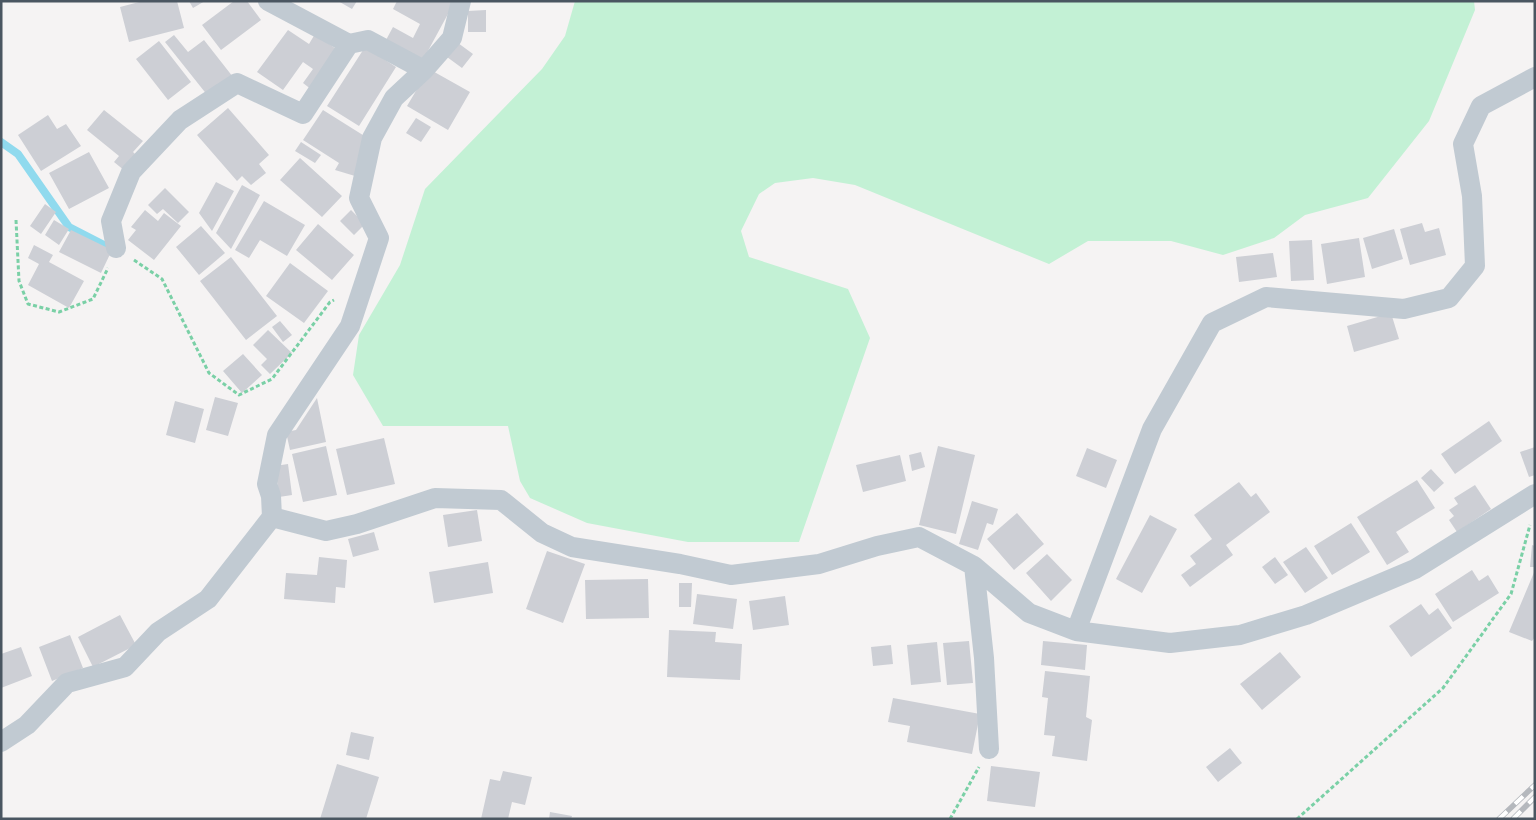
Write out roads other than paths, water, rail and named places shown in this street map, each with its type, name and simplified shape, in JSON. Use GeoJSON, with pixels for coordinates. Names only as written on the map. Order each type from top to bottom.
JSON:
{"type":"FeatureCollection","features":[{"type":"Feature","properties":{"kind":"street"},"geometry":{"type":"LineString","coordinates":[[268,1],[349,44],[368,40],[424,70]]}},
{"type":"Feature","properties":{"kind":"street"},"geometry":{"type":"LineString","coordinates":[[1,742],[27,724],[67,683],[125,667],[158,632],[208,599],[272,517],[272,496],[267,484],[277,435],[350,326],[378,238],[359,198],[372,138],[394,98],[424,70],[452,38],[460,1]]}},
{"type":"Feature","properties":{"kind":"street"},"geometry":{"type":"LineString","coordinates":[[116,248],[111,221],[132,172],[180,120],[237,83],[303,114],[349,44]]}},
{"type":"Feature","properties":{"kind":"street"},"geometry":{"type":"LineString","coordinates":[[1076,631],[1152,429],[1212,323],[1266,297],[1404,309],[1449,298],[1475,266],[1472,196],[1463,144],[1481,106],[1535,77]]}},
{"type":"Feature","properties":{"kind":"street"},"geometry":{"type":"LineString","coordinates":[[272,517],[326,531],[357,524],[435,498],[501,500],[542,533],[572,547],[680,564],[731,575],[818,564],[877,546],[919,537],[974,566],[1030,613],[1076,631],[1170,643],[1240,635],[1306,615],[1415,569],[1535,494]]}},
{"type":"Feature","properties":{"kind":"street"},"geometry":{"type":"LineString","coordinates":[[974,566],[984,658],[989,749]]}},
{"type":"Feature","properties":{"kind":"waterway"},"geometry":{"type":"LineString","coordinates":[[1,142],[18,154],[69,227],[104,245]]}},
{"type":"Feature","properties":{"kind":"railway"},"geometry":{"type":"LineString","coordinates":[[1499,819],[1535,785]]}},
{"type":"Feature","properties":{"kind":"railway"},"geometry":{"type":"LineString","coordinates":[[1513,819],[1535,797]]}}]}
